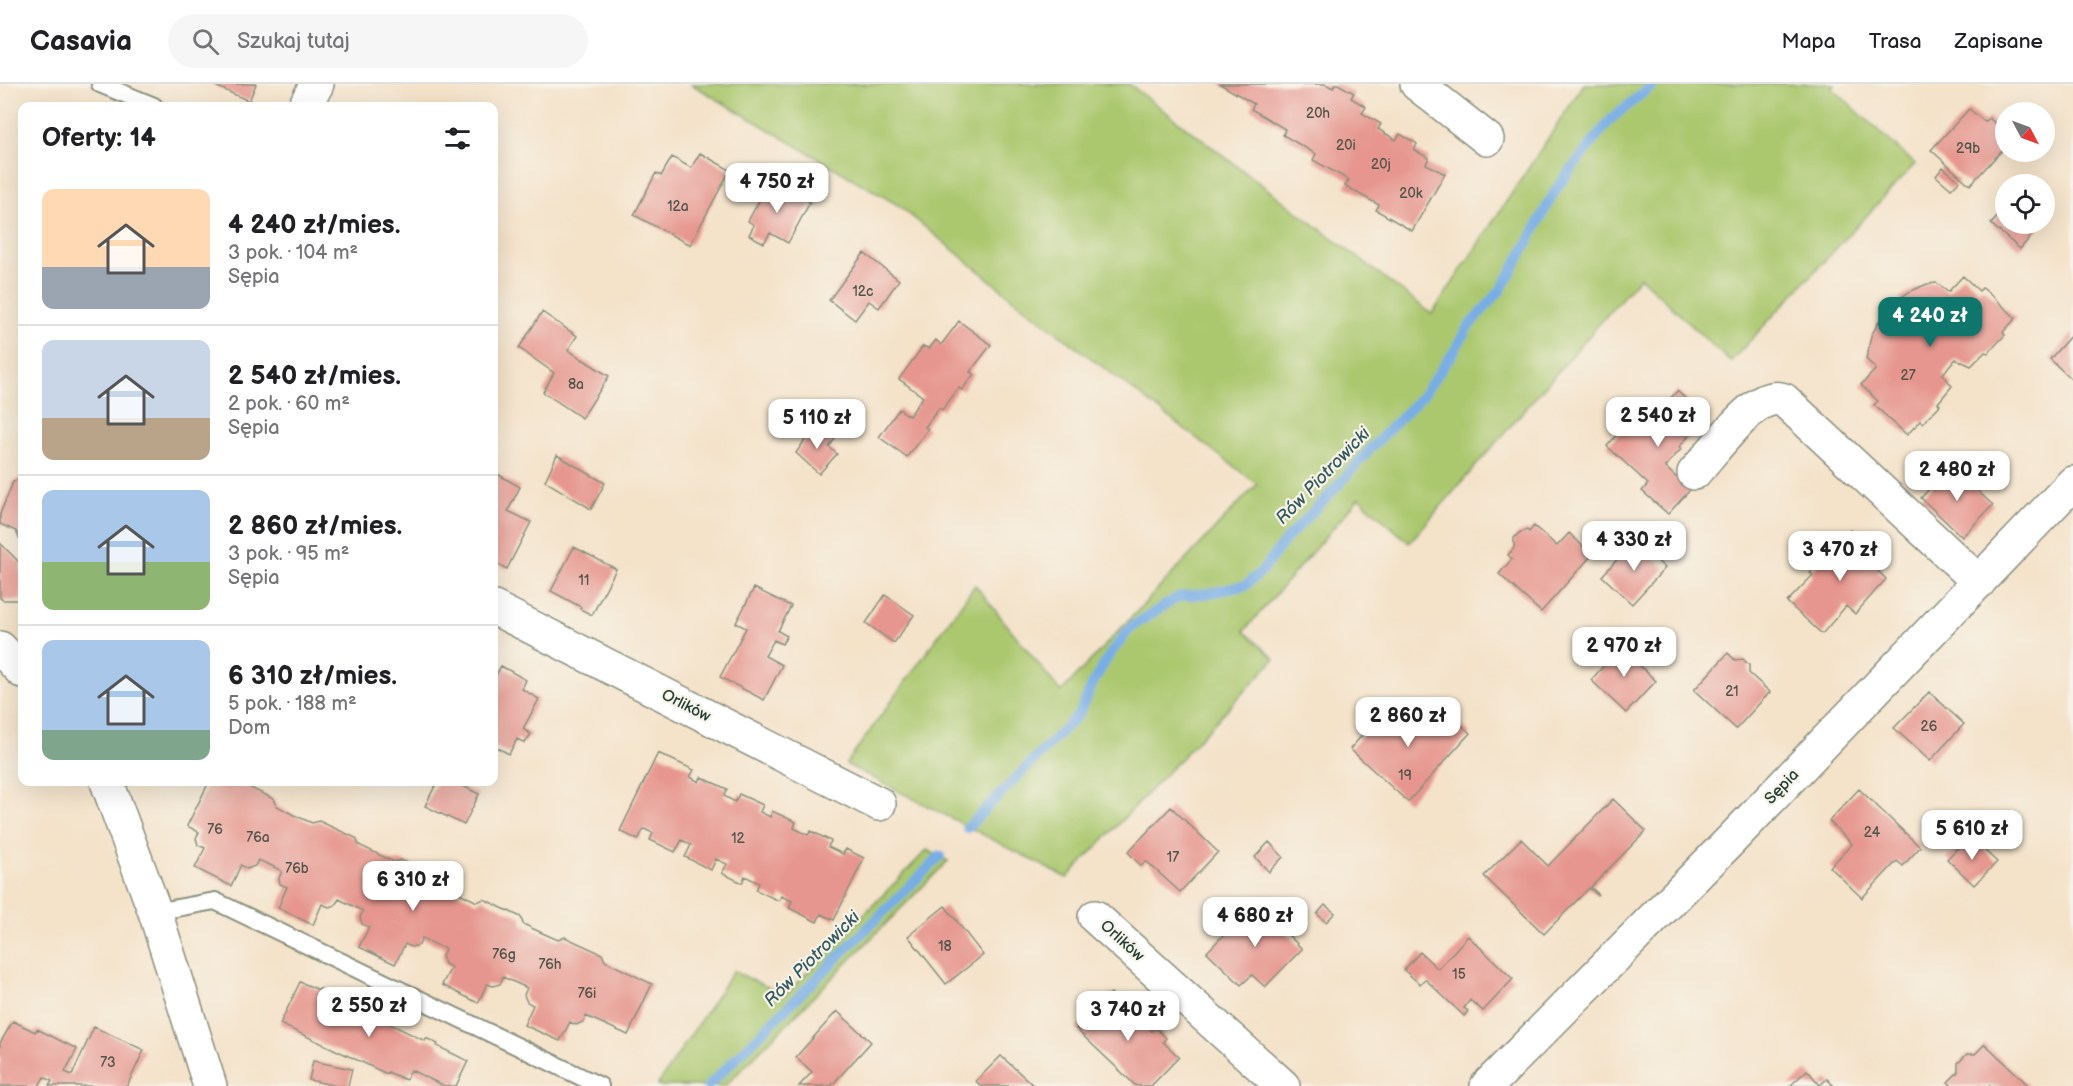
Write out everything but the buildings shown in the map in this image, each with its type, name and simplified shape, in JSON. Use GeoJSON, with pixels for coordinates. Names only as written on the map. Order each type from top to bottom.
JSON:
{"type":"FeatureCollection","features":[{"type":"Feature","properties":{"kind":"street"},"geometry":{"type":"LineString","coordinates":[[306,102],[317,84]]}},
{"type":"Feature","properties":{"kind":"street"},"geometry":{"type":"LineString","coordinates":[[1417,84],[1487,139]]}},
{"type":"Feature","properties":{"kind":"street"},"geometry":{"type":"LineString","coordinates":[[1694,473],[1750,411],[1762,402],[1778,398],[1784,400],[1979,582]]}},
{"type":"Feature","properties":{"kind":"street","name":"Sępia"},"geometry":{"type":"LineString","coordinates":[[1487,1086],[1730,841],[2073,483]]}},
{"type":"Feature","properties":{"kind":"street","name":"Orlików"},"geometry":{"type":"LineString","coordinates":[[498,610],[879,804]]}},
{"type":"Feature","properties":{"kind":"street"},"geometry":{"type":"LineString","coordinates":[[0,648],[18,667]]}},
{"type":"Feature","properties":{"kind":"street"},"geometry":{"type":"LineString","coordinates":[[108,786],[155,912],[210,1086]]}},
{"type":"Feature","properties":{"kind":"street","name":"Orlików"},"geometry":{"type":"LineString","coordinates":[[1095,917],[1283,1086]]}},
{"type":"Feature","properties":{"kind":"lane"},"geometry":{"type":"LineString","coordinates":[[99,84],[144,102]]}},
{"type":"Feature","properties":{"kind":"lane"},"geometry":{"type":"LineString","coordinates":[[155,912],[215,901],[600,1086]]}},
{"type":"Feature","properties":{"kind":"green space"},"geometry":{"type":"Polygon","coordinates":[[[691,84],[1129,84],[1432,314],[1584,84],[1835,84],[1832,88],[1915,164],[1730,362],[1640,277],[1409,543],[1359,498],[1244,631],[1275,659],[1067,878],[846,764],[975,585],[1061,692],[1257,484],[1017,302],[898,205],[691,84]]]}},
{"type":"Feature","properties":{"kind":"green space"},"geometry":{"type":"Polygon","coordinates":[[[927,850],[948,861],[725,1086],[657,1086],[733,971],[785,995],[927,850]]]}},
{"type":"Feature","properties":{"kind":"waterway","name":"Rów Piotrowicki"},"geometry":{"type":"LineString","coordinates":[[967,828],[1079,714],[1095,679],[1110,654],[1131,627],[1178,597],[1246,585],[1263,570],[1286,539],[1422,396],[1453,353],[1468,327],[1500,291],[1556,189],[1610,120],[1654,84]]}},
{"type":"Feature","properties":{"kind":"waterway","name":"Rów Piotrowicki"},"geometry":{"type":"LineString","coordinates":[[708,1086],[940,856]]}}]}
